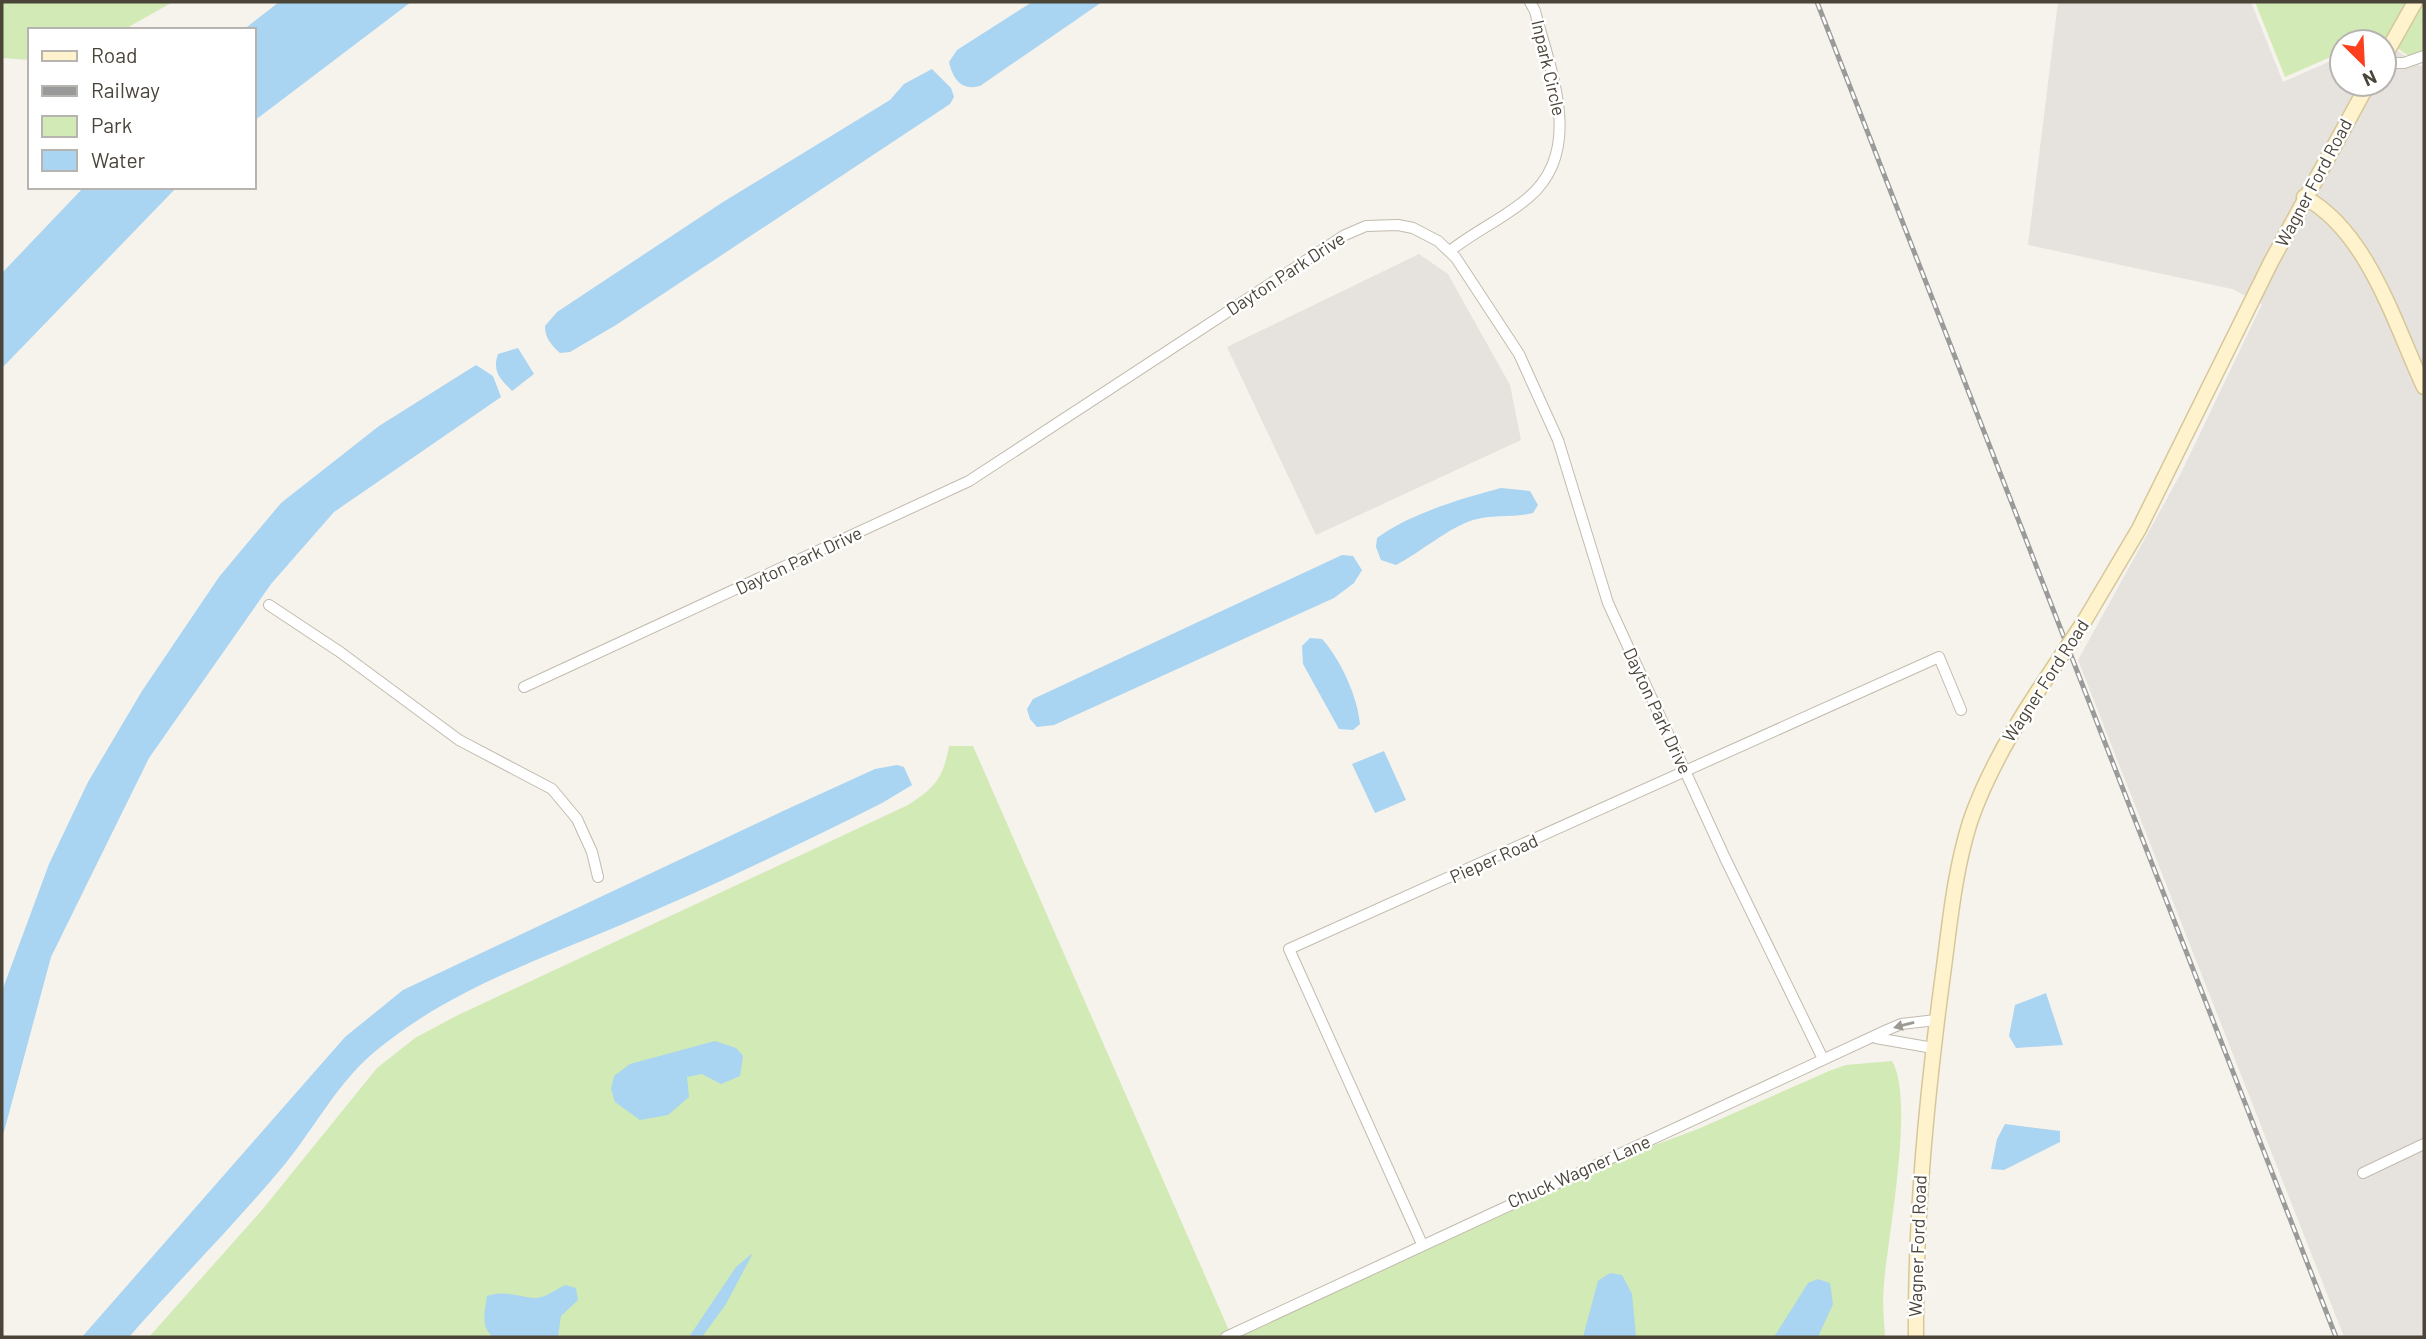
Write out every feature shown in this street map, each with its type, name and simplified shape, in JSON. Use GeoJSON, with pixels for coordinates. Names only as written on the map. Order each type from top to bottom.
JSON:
{"type":"FeatureCollection","features":[{"type":"Feature","properties":{"kind":"main road"},"geometry":{"type":"LineString","coordinates":[[2398,32],[2415,2]]}},
{"type":"Feature","properties":{"kind":"main road","name":"Wagner Ford Road"},"geometry":{"type":"LineString","coordinates":[[1916,1337],[1918,1188],[1936,1020],[1955,891],[1970,822],[2002,749],[2085,620],[2139,529],[2304,197],[2360,98]]}},
{"type":"Feature","properties":{"kind":"main road"},"geometry":{"type":"LineString","coordinates":[[2304,197],[2321,206],[2339,221],[2362,254],[2424,387]]}},
{"type":"Feature","properties":{"kind":"street","name":"Inpark Circle"},"geometry":{"type":"LineString","coordinates":[[1450,251],[1527,199],[1546,178],[1558,153],[1559,112],[1535,11],[1530,2]]}},
{"type":"Feature","properties":{"kind":"street"},"geometry":{"type":"LineString","coordinates":[[2398,63],[2424,56]]}},
{"type":"Feature","properties":{"kind":"street","name":"Dayton Park Drive"},"geometry":{"type":"LineString","coordinates":[[524,687],[969,481],[1355,230],[1382,224],[1405,226],[1425,233],[1450,251],[1514,345],[1536,388],[1558,440],[1608,603],[1823,1059]]}},
{"type":"Feature","properties":{"kind":"street"},"geometry":{"type":"LineString","coordinates":[[269,605],[341,652],[459,740],[552,789],[577,819],[592,852],[598,877]]}},
{"type":"Feature","properties":{"kind":"street","name":"Pieper Road"},"geometry":{"type":"LineString","coordinates":[[1422,1244],[1289,949],[1938,657],[1962,710]]}},
{"type":"Feature","properties":{"kind":"street","name":"Chuck Wagner Lane"},"geometry":{"type":"LineString","coordinates":[[1226,1337],[1823,1059],[1876,1038],[1901,1024],[1936,1020]]}},
{"type":"Feature","properties":{"kind":"street"},"geometry":{"type":"LineString","coordinates":[[1876,1038],[1933,1048]]}},
{"type":"Feature","properties":{"kind":"street"},"geometry":{"type":"LineString","coordinates":[[2363,1173],[2424,1144]]}},
{"type":"Feature","properties":{"kind":"shaded area"},"geometry":{"type":"Polygon","coordinates":[[[2058,2],[2251,2],[2283,82],[2328,62],[2328,98],[2398,98],[2398,51],[2421,66],[2424,64],[2424,1337],[2344,1337],[2078,660],[2181,473],[2262,304],[2232,289],[2028,245],[2058,2]]]}},
{"type":"Feature","properties":{"kind":"shaded area"},"geometry":{"type":"Polygon","coordinates":[[[1419,254],[1448,274],[1510,385],[1521,440],[1316,535],[1227,347],[1419,254]]]}},
{"type":"Feature","properties":{"kind":"green space"},"geometry":{"type":"Polygon","coordinates":[[[2,2],[173,2],[127,28],[28,28],[28,60],[2,58],[2,2]]]}},
{"type":"Feature","properties":{"kind":"green space"},"geometry":{"type":"Polygon","coordinates":[[[2255,2],[2424,2],[2424,52],[2409,56],[2398,49],[2398,28],[2328,28],[2328,58],[2285,77],[2255,2]]]}},
{"type":"Feature","properties":{"kind":"green space"},"geometry":{"type":"Polygon","coordinates":[[[949,746],[973,746],[1231,1335],[1563,1179],[1698,1129],[1829,1071],[1846,1065],[1892,1061],[1898,1079],[1901,1135],[1883,1290],[1885,1337],[149,1337],[262,1210],[377,1068],[415,1038],[458,1015],[908,805],[937,781],[949,746]]]}},
{"type":"Feature","properties":{"kind":"water"},"geometry":{"type":"Polygon","coordinates":[[[279,2],[411,2],[256,119],[256,28],[246,28],[279,2]]]}},
{"type":"Feature","properties":{"kind":"water"},"geometry":{"type":"Polygon","coordinates":[[[1032,2],[1102,2],[980,86],[968,87],[959,82],[949,62],[957,50],[1032,2]]]}},
{"type":"Feature","properties":{"kind":"water"},"geometry":{"type":"Polygon","coordinates":[[[932,69],[951,88],[954,97],[950,104],[616,325],[570,352],[560,353],[551,344],[545,326],[557,312],[723,202],[890,100],[904,84],[932,69]]]}},
{"type":"Feature","properties":{"kind":"water"},"geometry":{"type":"Polygon","coordinates":[[[82,189],[175,189],[2,368],[2,273],[82,189]]]}},
{"type":"Feature","properties":{"kind":"water"},"geometry":{"type":"Polygon","coordinates":[[[518,348],[534,374],[512,391],[498,374],[496,360],[498,354],[518,348]]]}},
{"type":"Feature","properties":{"kind":"water"},"geometry":{"type":"Polygon","coordinates":[[[476,365],[493,376],[501,397],[334,512],[271,584],[149,758],[51,957],[2,1139],[2,991],[49,864],[88,782],[142,691],[219,577],[281,503],[379,426],[476,365]]]}},
{"type":"Feature","properties":{"kind":"water"},"geometry":{"type":"Polygon","coordinates":[[[1501,488],[1530,491],[1538,505],[1533,513],[1480,518],[1464,523],[1396,565],[1381,560],[1376,547],[1377,538],[1390,529],[1437,508],[1501,488]]]}},
{"type":"Feature","properties":{"kind":"water"},"geometry":{"type":"Polygon","coordinates":[[[1342,555],[1353,556],[1362,570],[1354,583],[1334,598],[1054,725],[1037,727],[1030,719],[1027,709],[1033,699],[1342,555]]]}},
{"type":"Feature","properties":{"kind":"water"},"geometry":{"type":"Polygon","coordinates":[[[1310,638],[1322,639],[1336,657],[1347,679],[1360,724],[1353,730],[1339,729],[1303,664],[1302,646],[1310,638]]]}},
{"type":"Feature","properties":{"kind":"water"},"geometry":{"type":"Polygon","coordinates":[[[1384,751],[1406,800],[1375,813],[1352,764],[1384,751]]]}},
{"type":"Feature","properties":{"kind":"water"},"geometry":{"type":"Polygon","coordinates":[[[897,765],[904,767],[912,785],[882,803],[688,896],[496,978],[406,1028],[378,1049],[351,1075],[285,1164],[129,1337],[82,1337],[345,1037],[403,990],[875,769],[897,765]]]}},
{"type":"Feature","properties":{"kind":"water"},"geometry":{"type":"Polygon","coordinates":[[[2046,993],[2063,1045],[2016,1048],[2009,1036],[2015,1005],[2046,993]]]}},
{"type":"Feature","properties":{"kind":"water"},"geometry":{"type":"Polygon","coordinates":[[[715,1041],[736,1048],[743,1056],[740,1076],[721,1084],[702,1074],[687,1077],[689,1097],[668,1115],[640,1120],[615,1102],[611,1089],[614,1076],[630,1064],[715,1041]]]}},
{"type":"Feature","properties":{"kind":"water"},"geometry":{"type":"Polygon","coordinates":[[[2005,1124],[2060,1131],[2060,1142],[2004,1170],[1991,1169],[1997,1139],[2005,1124]]]}},
{"type":"Feature","properties":{"kind":"water"},"geometry":{"type":"Polygon","coordinates":[[[753,1253],[726,1304],[702,1337],[689,1337],[736,1267],[753,1253]]]}},
{"type":"Feature","properties":{"kind":"water"},"geometry":{"type":"Polygon","coordinates":[[[1610,1273],[1622,1275],[1632,1294],[1636,1336],[1583,1337],[1598,1281],[1610,1273]]]}},
{"type":"Feature","properties":{"kind":"water"},"geometry":{"type":"Polygon","coordinates":[[[1818,1279],[1830,1283],[1833,1304],[1818,1337],[1774,1337],[1808,1283],[1818,1279]]]}},
{"type":"Feature","properties":{"kind":"water"},"geometry":{"type":"Polygon","coordinates":[[[565,1285],[576,1288],[578,1300],[561,1316],[558,1337],[493,1337],[486,1328],[484,1318],[487,1296],[505,1293],[537,1298],[565,1285]]]}},
{"type":"Feature","properties":{"kind":"railway"},"geometry":{"type":"LineString","coordinates":[[1817,2],[2336,1337]]}}]}
